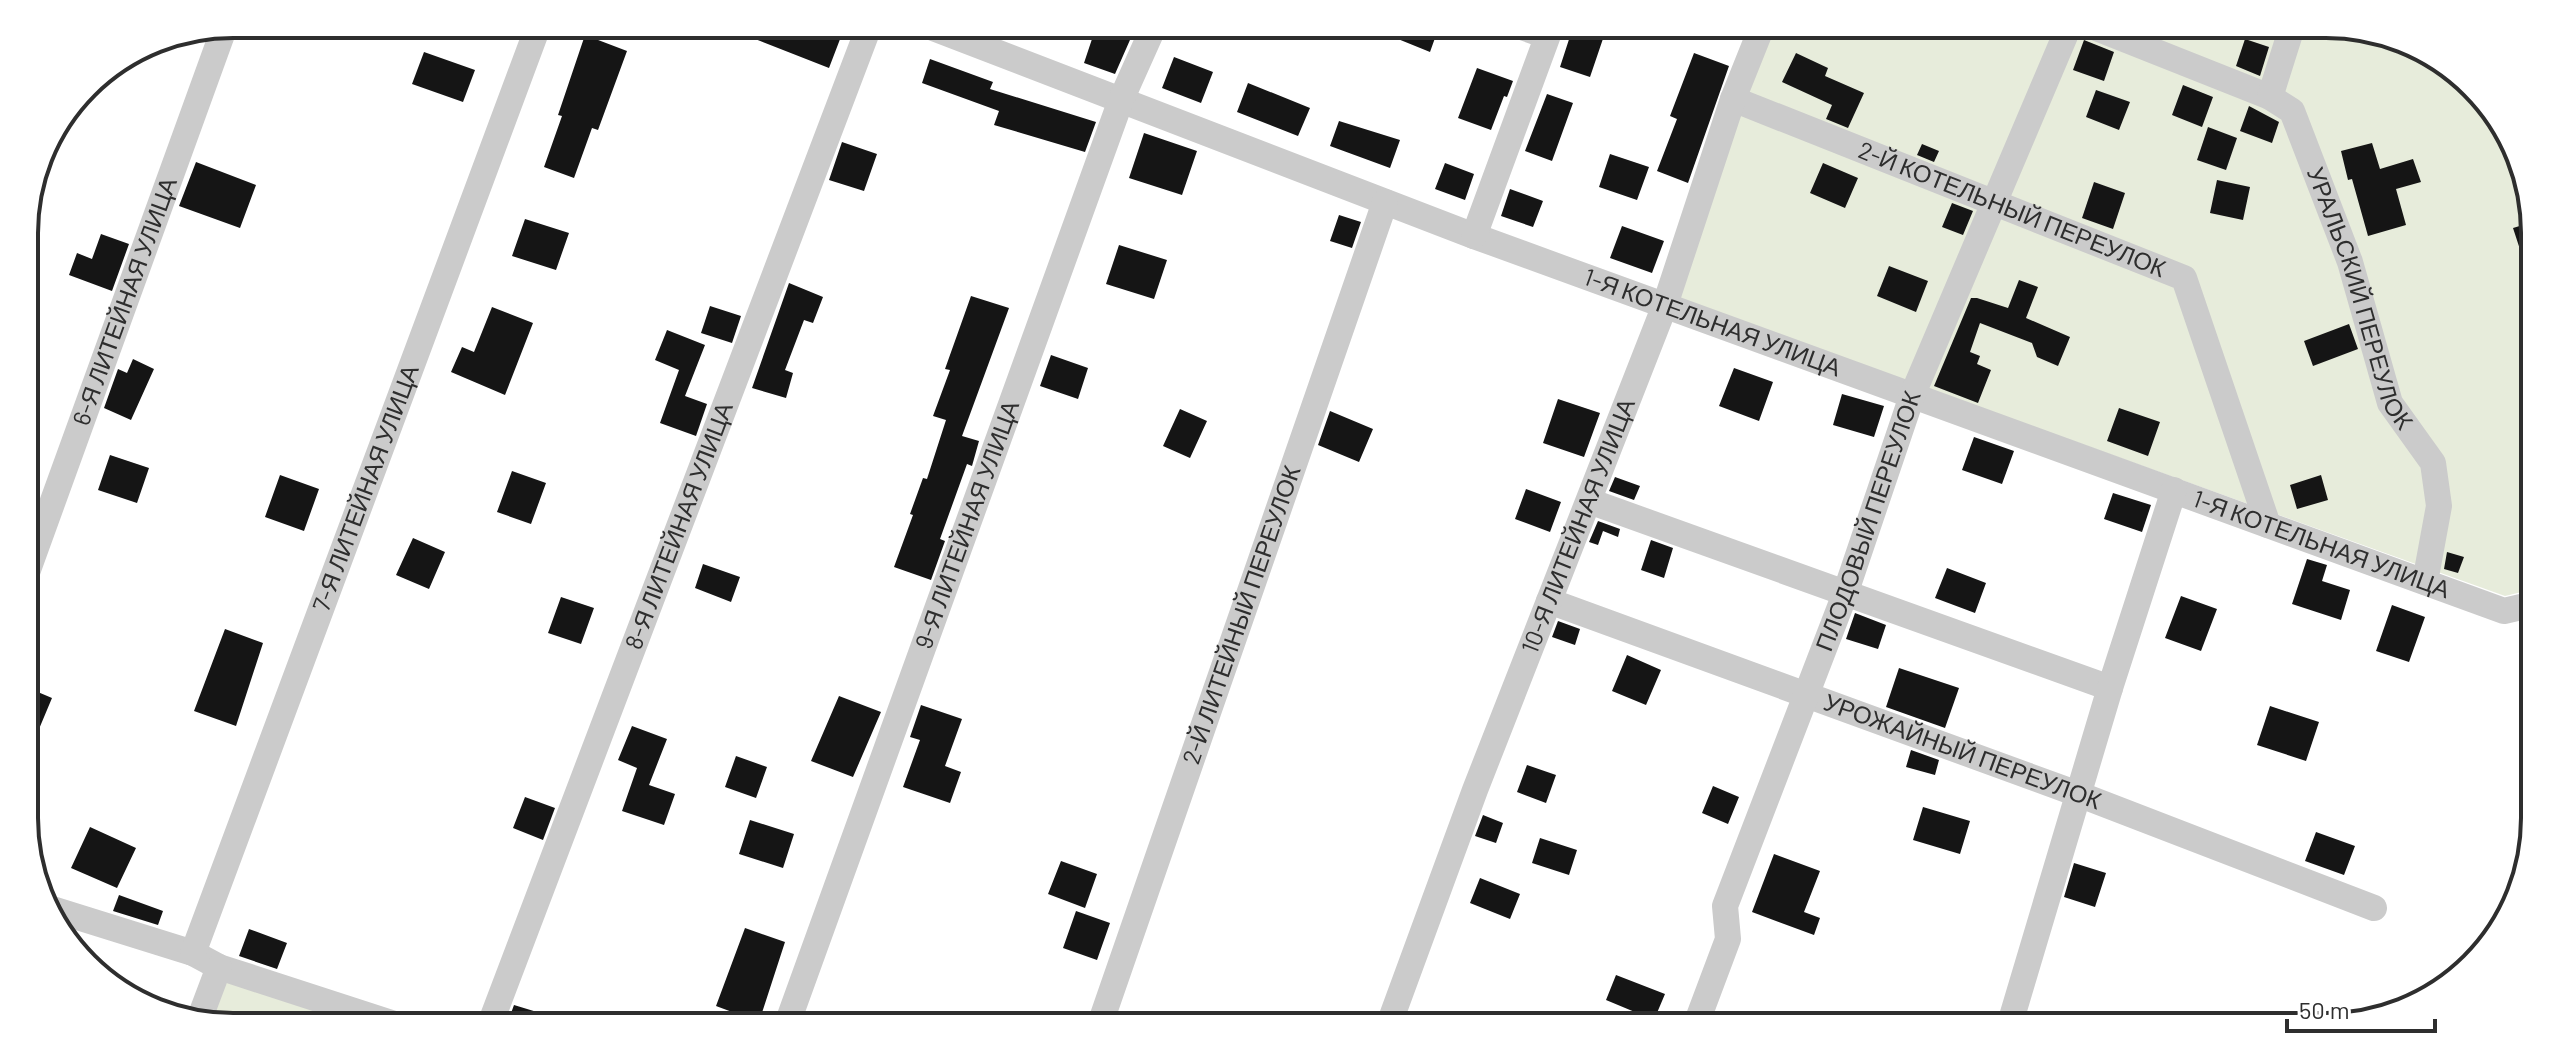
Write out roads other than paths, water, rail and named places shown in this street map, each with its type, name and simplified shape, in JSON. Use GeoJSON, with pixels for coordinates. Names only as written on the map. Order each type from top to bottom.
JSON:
{"type":"FeatureCollection","features":[{"type":"Feature","properties":{"kind":"street","name":"7-Я ЛИТЕЙНАЯ УЛИЦА"},"geometry":{"type":"LineString","coordinates":[[193,953],[534,38]]}},
{"type":"Feature","properties":{"kind":"street","name":"8-Я ЛИТЕЙНАЯ УЛИЦА"},"geometry":{"type":"LineString","coordinates":[[494,1013],[865,38]]}},
{"type":"Feature","properties":{"kind":"street","name":"1-Я КОТЕЛЬНАЯ УЛИЦА"},"geometry":{"type":"LineString","coordinates":[[959,38],[1474,236],[1912,396],[2504,611],[2521,607]]}},
{"type":"Feature","properties":{"kind":"street","name":"9-Я ЛИТЕЙНАЯ УЛИЦА"},"geometry":{"type":"LineString","coordinates":[[791,1013],[1121,100],[1149,38]]}},
{"type":"Feature","properties":{"kind":"street"},"geometry":{"type":"LineString","coordinates":[[1474,236],[1547,38]]}},
{"type":"Feature","properties":{"kind":"street","name":"10-Я ЛИТЕЙНАЯ УЛИЦА"},"geometry":{"type":"LineString","coordinates":[[1393,1013],[1475,790],[1665,305],[1733,99],[1757,38]]}},
{"type":"Feature","properties":{"kind":"street","name":"ПЛОДОВЫЙ ПЕРЕУЛОК"},"geometry":{"type":"LineString","coordinates":[[1700,1013],[1728,939],[1725,906],[1845,594],[1912,396],[2064,38]]}},
{"type":"Feature","properties":{"kind":"street"},"geometry":{"type":"LineString","coordinates":[[2121,38],[2270,97],[2289,38]]}},
{"type":"Feature","properties":{"kind":"street","name":"6-Я ЛИТЕЙНАЯ УЛИЦА"},"geometry":{"type":"LineString","coordinates":[[38,542],[220,39]]}},
{"type":"Feature","properties":{"kind":"street","name":"УРАЛЬСКИЙ ПЕРЕУЛОК"},"geometry":{"type":"LineString","coordinates":[[2270,97],[2292,111],[2350,262],[2390,403],[2433,463],[2439,506],[2425,582]]}},
{"type":"Feature","properties":{"kind":"street","name":"2-Й КОТЕЛЬНЫЙ ПЕРЕУЛОК"},"geometry":{"type":"LineString","coordinates":[[1733,99],[2184,278],[2268,525]]}},
{"type":"Feature","properties":{"kind":"street","name":"2-Й ЛИТЕЙНЫЙ ПЕРЕУЛОК"},"geometry":{"type":"LineString","coordinates":[[1104,1013],[1385,202]]}},
{"type":"Feature","properties":{"kind":"street"},"geometry":{"type":"LineString","coordinates":[[2013,1013],[2110,688],[2174,490]]}},
{"type":"Feature","properties":{"kind":"street"},"geometry":{"type":"LineString","coordinates":[[1589,501],[2110,688]]}},
{"type":"Feature","properties":{"kind":"street","name":"УРОЖАЙНЫЙ ПЕРЕУЛОК"},"geometry":{"type":"LineString","coordinates":[[1549,601],[2078,794],[2374,908]]}},
{"type":"Feature","properties":{"kind":"street"},"geometry":{"type":"LineString","coordinates":[[63,912],[193,953],[219,967],[361,1013]]}},
{"type":"Feature","properties":{"kind":"street"},"geometry":{"type":"LineString","coordinates":[[203,1010],[219,967]]}}]}
